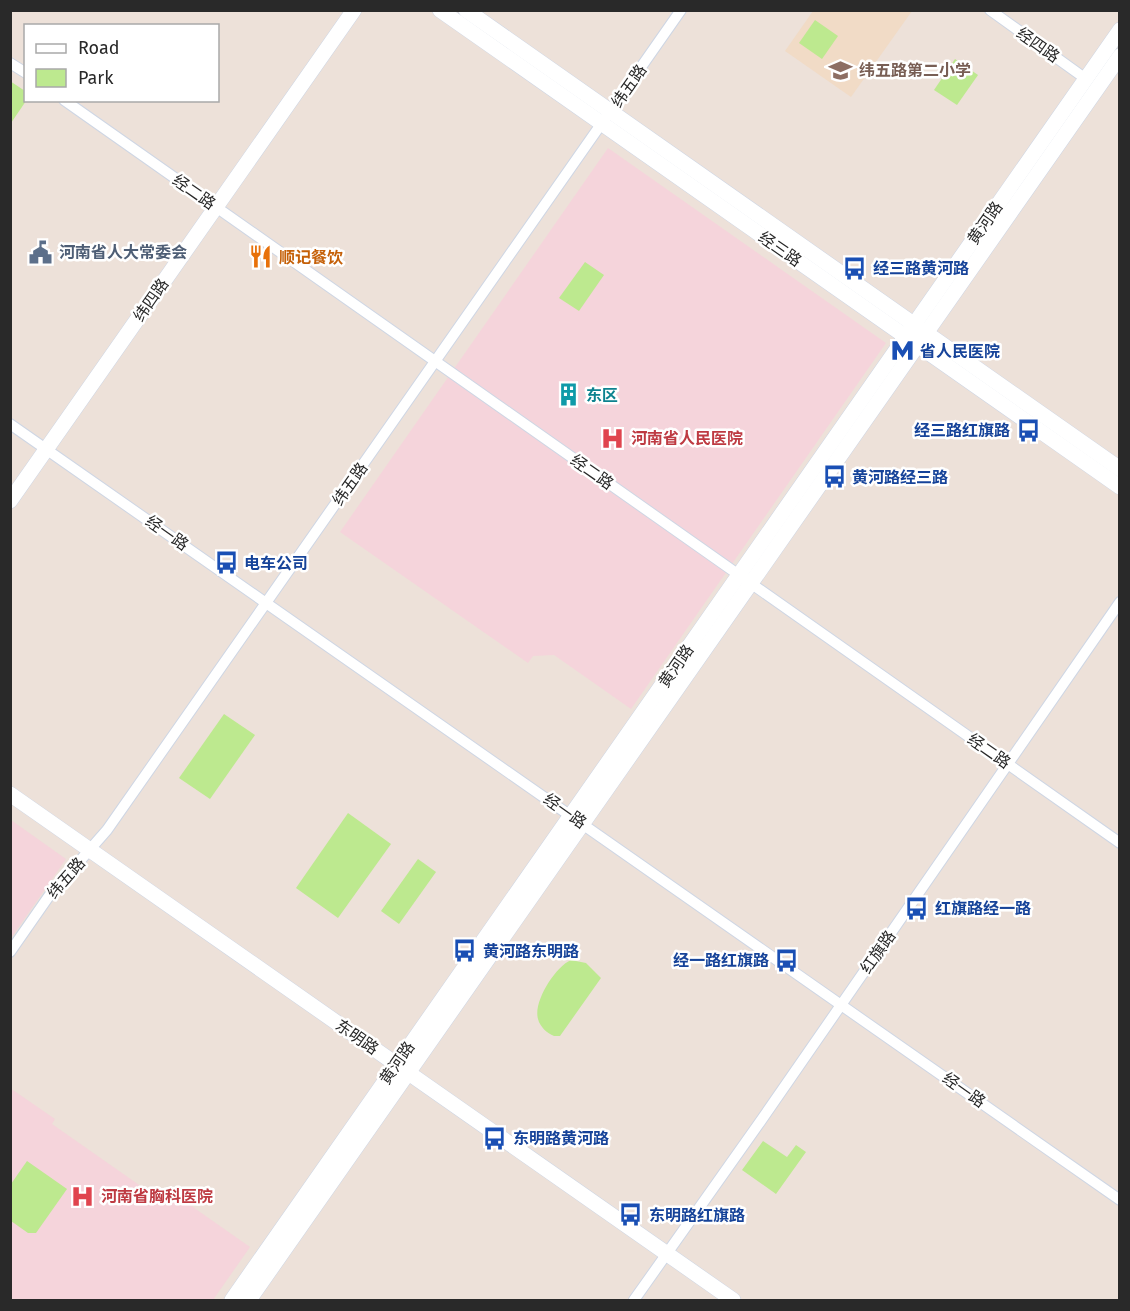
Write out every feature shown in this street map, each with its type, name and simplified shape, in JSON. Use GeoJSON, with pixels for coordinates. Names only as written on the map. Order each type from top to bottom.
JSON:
{"type":"FeatureCollection","features":[{"type":"Feature","properties":{"kind":"main road","name":"纬四路"},"geometry":{"type":"LineString","coordinates":[[10,501],[354,10]]}},
{"type":"Feature","properties":{"kind":"main road","name":"经三路"},"geometry":{"type":"LineString","coordinates":[[440,10],[607,118],[916,335],[1119,469]]}},
{"type":"Feature","properties":{"kind":"main road","name":"经三路"},"geometry":{"type":"LineString","coordinates":[[466,10],[607,118]]}},
{"type":"Feature","properties":{"kind":"main road","name":"黄河路"},"geometry":{"type":"LineString","coordinates":[[916,335],[1119,30]]}},
{"type":"Feature","properties":{"kind":"main road","name":"黄河路"},"geometry":{"type":"LineString","coordinates":[[249,1300],[403,1069],[916,335],[1119,56]]}},
{"type":"Feature","properties":{"kind":"main road","name":"经三路"},"geometry":{"type":"LineString","coordinates":[[916,335],[1119,487]]}},
{"type":"Feature","properties":{"kind":"main road","name":"东明路"},"geometry":{"type":"LineString","coordinates":[[10,794],[733,1300]]}},
{"type":"Feature","properties":{"kind":"main road","name":"黄河路"},"geometry":{"type":"LineString","coordinates":[[232,1300],[403,1069]]}},
{"type":"Feature","properties":{"kind":"street","name":"纬五路"},"geometry":{"type":"LineString","coordinates":[[10,952],[50,896],[113,821],[681,10]]}},
{"type":"Feature","properties":{"kind":"street","name":"经四路"},"geometry":{"type":"LineString","coordinates":[[990,10],[1086,79]]}},
{"type":"Feature","properties":{"kind":"street"},"geometry":{"type":"LineString","coordinates":[[10,63],[24,72]]}},
{"type":"Feature","properties":{"kind":"street","name":"经二路"},"geometry":{"type":"LineString","coordinates":[[67,102],[1119,843]]}},
{"type":"Feature","properties":{"kind":"street","name":"经一路"},"geometry":{"type":"LineString","coordinates":[[10,424],[1119,1200]]}},
{"type":"Feature","properties":{"kind":"street","name":"红旗路"},"geometry":{"type":"LineString","coordinates":[[634,1300],[842,1005],[1119,602]]}},
{"type":"Feature","properties":{"kind":"shaded area","name":"纬五路第二小学"},"geometry":{"type":"Polygon","coordinates":[[[813,11],[912,11],[851,97],[785,51],[813,11]]]}},
{"type":"Feature","properties":{"kind":"shaded area","name":"河南省人民医院"},"geometry":{"type":"Polygon","coordinates":[[[608,148],[886,343],[631,709],[554,655],[533,656],[528,663],[340,532],[608,148]]]}},
{"type":"Feature","properties":{"kind":"shaded area"},"geometry":{"type":"Polygon","coordinates":[[[11,820],[66,859],[11,938],[11,820]]]}},
{"type":"Feature","properties":{"kind":"shaded area","name":"河南省胸科医院"},"geometry":{"type":"Polygon","coordinates":[[[10,1088],[55,1119],[52,1124],[162,1201],[170,1191],[250,1247],[213,1300],[14,1300],[11,1297],[10,1088]]]}},
{"type":"Feature","properties":{"kind":"green space"},"geometry":{"type":"Polygon","coordinates":[[[815,20],[838,36],[822,59],[799,43],[815,20]]]}},
{"type":"Feature","properties":{"kind":"green space"},"geometry":{"type":"Polygon","coordinates":[[[955,59],[978,75],[957,105],[934,90],[955,59]]]}},
{"type":"Feature","properties":{"kind":"green space"},"geometry":{"type":"Polygon","coordinates":[[[10,81],[24,90],[25,102],[11,123],[10,81]]]}},
{"type":"Feature","properties":{"kind":"green space"},"geometry":{"type":"Polygon","coordinates":[[[585,262],[604,275],[579,311],[559,298],[585,262]]]}},
{"type":"Feature","properties":{"kind":"green space"},"geometry":{"type":"Polygon","coordinates":[[[224,714],[255,735],[210,799],[179,778],[224,714]]]}},
{"type":"Feature","properties":{"kind":"green space"},"geometry":{"type":"Polygon","coordinates":[[[348,813],[391,844],[338,918],[296,888],[348,813]]]}},
{"type":"Feature","properties":{"kind":"green space"},"geometry":{"type":"Polygon","coordinates":[[[418,859],[436,872],[399,924],[381,911],[418,859]]]}},
{"type":"Feature","properties":{"kind":"green space"},"geometry":{"type":"Polygon","coordinates":[[[571,960],[586,963],[601,978],[560,1036],[554,1036],[539,1022],[537,1012],[542,995],[552,977],[571,960]]]}},
{"type":"Feature","properties":{"kind":"green space"},"geometry":{"type":"Polygon","coordinates":[[[763,1141],[787,1157],[796,1145],[806,1152],[776,1194],[742,1170],[763,1141]]]}},
{"type":"Feature","properties":{"kind":"green space"},"geometry":{"type":"Polygon","coordinates":[[[27,1161],[67,1189],[36,1233],[28,1233],[11,1221],[11,1184],[27,1161]]]}},
{"type":"Feature","properties":{"kind":"place","name":"纬五路第二小学"},"geometry":{"type":"Point","coordinates":[841,70]}},
{"type":"Feature","properties":{"kind":"place","name":"河南省人大常委会"},"geometry":{"type":"Point","coordinates":[41,252]}},
{"type":"Feature","properties":{"kind":"place","name":"顺记餐饮"},"geometry":{"type":"Point","coordinates":[261,257]}},
{"type":"Feature","properties":{"kind":"place","name":"经三路黄河路"},"geometry":{"type":"Point","coordinates":[855,268]}},
{"type":"Feature","properties":{"kind":"place","name":"省人民医院"},"geometry":{"type":"Point","coordinates":[902,351]}},
{"type":"Feature","properties":{"kind":"place","name":"东区"},"geometry":{"type":"Point","coordinates":[568,395]}},
{"type":"Feature","properties":{"kind":"place","name":"经三路红旗路"},"geometry":{"type":"Point","coordinates":[1028,430]}},
{"type":"Feature","properties":{"kind":"place","name":"河南省人民医院"},"geometry":{"type":"Point","coordinates":[613,438]}},
{"type":"Feature","properties":{"kind":"place","name":"黄河路经三路"},"geometry":{"type":"Point","coordinates":[834,477]}},
{"type":"Feature","properties":{"kind":"place","name":"电车公司"},"geometry":{"type":"Point","coordinates":[226,563]}},
{"type":"Feature","properties":{"kind":"place","name":"红旗路经一路"},"geometry":{"type":"Point","coordinates":[917,908]}},
{"type":"Feature","properties":{"kind":"place","name":"黄河路东明路"},"geometry":{"type":"Point","coordinates":[465,951]}},
{"type":"Feature","properties":{"kind":"place","name":"经一路红旗路"},"geometry":{"type":"Point","coordinates":[787,960]}},
{"type":"Feature","properties":{"kind":"place","name":"东明路黄河路"},"geometry":{"type":"Point","coordinates":[495,1138]}},
{"type":"Feature","properties":{"kind":"place","name":"河南省胸科医院"},"geometry":{"type":"Point","coordinates":[83,1196]}},
{"type":"Feature","properties":{"kind":"place","name":"东明路红旗路"},"geometry":{"type":"Point","coordinates":[631,1215]}}]}
